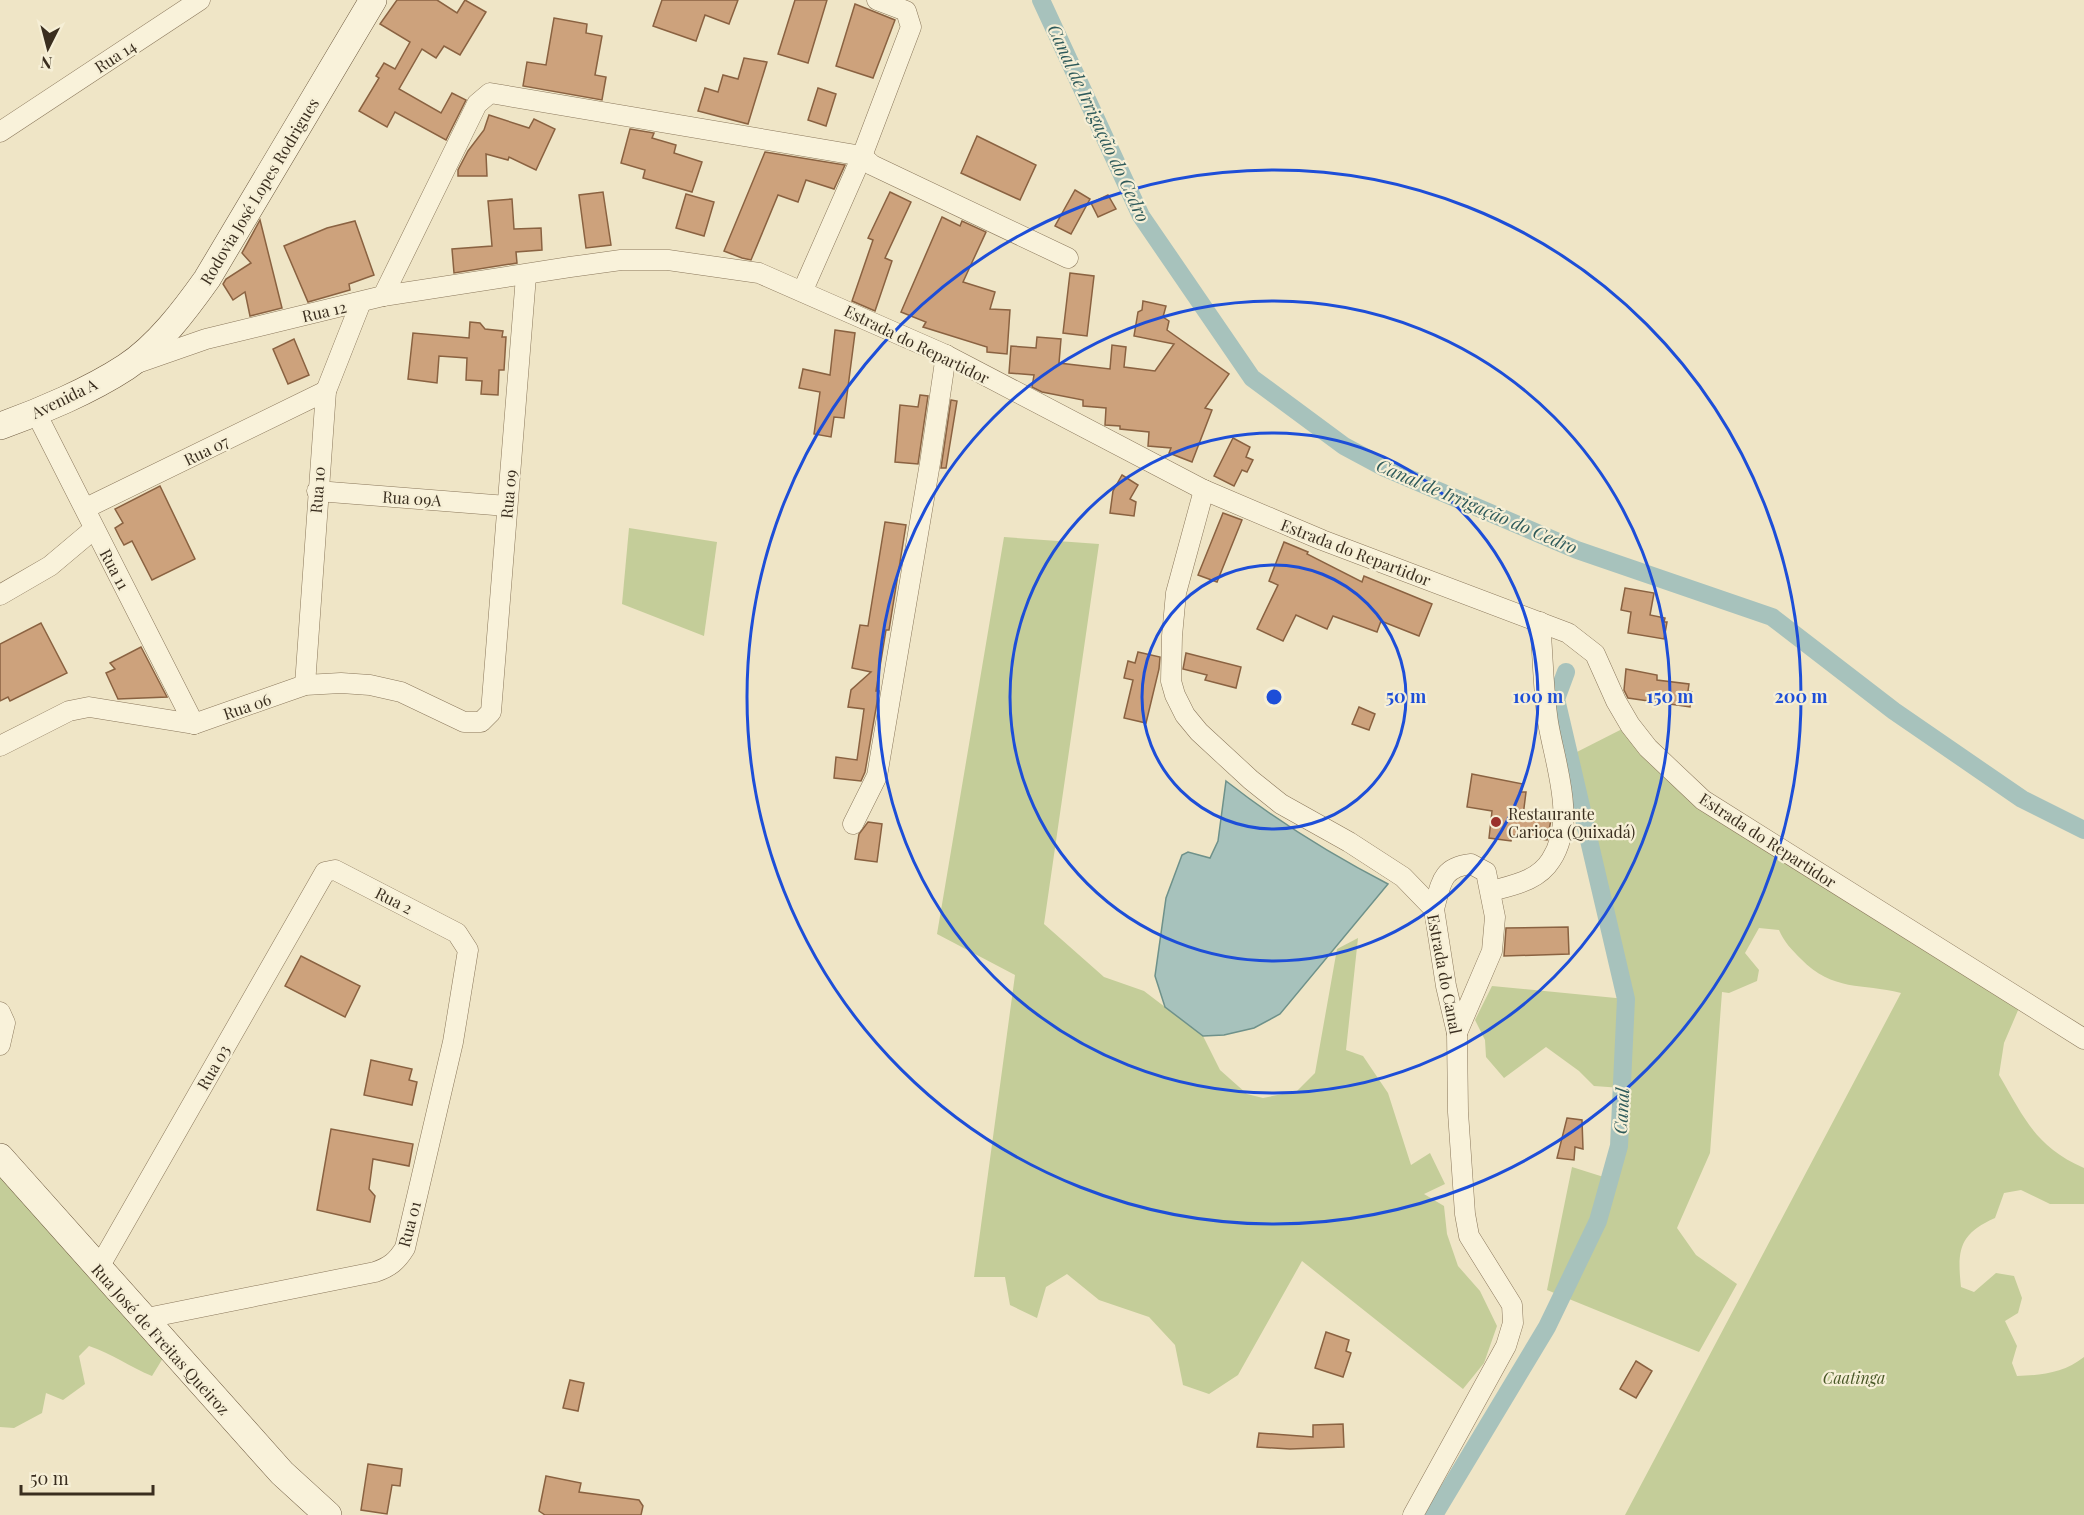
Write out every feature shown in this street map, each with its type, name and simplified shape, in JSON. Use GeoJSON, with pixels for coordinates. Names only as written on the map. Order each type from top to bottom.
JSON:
{"type":"FeatureCollection","features":[{"type":"Feature","properties":{"kind":"street","name":"Rua 14"},"geometry":{"type":"LineString","coordinates":[[0,132],[200,0]]}},
{"type":"Feature","properties":{"kind":"street","name":"Rodovia José Lopes Rodrigues"},"geometry":{"type":"LineString","coordinates":[[126,367],[180,317],[207,279],[372,0]]}},
{"type":"Feature","properties":{"kind":"street"},"geometry":{"type":"LineString","coordinates":[[803,290],[862,156],[911,27],[906,11],[877,0]]}},
{"type":"Feature","properties":{"kind":"street"},"geometry":{"type":"LineString","coordinates":[[383,296],[477,104],[490,93],[862,156],[872,165],[1068,258]]}},
{"type":"Feature","properties":{"kind":"street","name":"Estrada do Repartidor"},"geometry":{"type":"LineString","coordinates":[[526,276],[621,260],[668,260],[759,273],[803,290],[946,356],[1204,490],[1322,540],[1568,633],[1595,654],[1630,725],[1648,748],[1703,800],[2084,1039]]}},
{"type":"Feature","properties":{"kind":"street","name":"Rua 12"},"geometry":{"type":"LineString","coordinates":[[126,367],[206,339],[383,296],[526,276]]}},
{"type":"Feature","properties":{"kind":"street","name":"Rua 09"},"geometry":{"type":"LineString","coordinates":[[491,712],[526,276]]}},
{"type":"Feature","properties":{"kind":"street","name":"Rua 10"},"geometry":{"type":"LineString","coordinates":[[305,686],[317,491],[326,392],[361,302]]}},
{"type":"Feature","properties":{"kind":"street"},"geometry":{"type":"LineString","coordinates":[[852,824],[877,776],[946,356]]}},
{"type":"Feature","properties":{"kind":"street","name":"Avenida A"},"geometry":{"type":"LineString","coordinates":[[0,426],[36,413],[126,367]]}},
{"type":"Feature","properties":{"kind":"street","name":"Rua 07"},"geometry":{"type":"LineString","coordinates":[[86,508],[326,392]]}},
{"type":"Feature","properties":{"kind":"street","name":"Rua 11"},"geometry":{"type":"LineString","coordinates":[[36,413],[194,724]]}},
{"type":"Feature","properties":{"kind":"street","name":"Estrada do Canal"},"geometry":{"type":"LineString","coordinates":[[1204,490],[1176,593],[1172,636],[1171,681],[1185,715],[1199,732],[1273,798],[1349,842],[1403,878],[1434,909],[1446,986],[1457,1033],[1458,1112],[1465,1214],[1473,1242],[1512,1305],[1513,1323],[1506,1346],[1413,1515]]}},
{"type":"Feature","properties":{"kind":"street","name":"Rua 09A"},"geometry":{"type":"LineString","coordinates":[[317,491],[507,506]]}},
{"type":"Feature","properties":{"kind":"street"},"geometry":{"type":"LineString","coordinates":[[0,595],[50,566],[94,529]]}},
{"type":"Feature","properties":{"kind":"street"},"geometry":{"type":"LineString","coordinates":[[1492,891],[1537,875],[1551,860],[1560,836],[1563,807],[1559,773],[1548,722],[1540,622]]}},
{"type":"Feature","properties":{"kind":"street","name":"Rua 06"},"geometry":{"type":"LineString","coordinates":[[0,746],[48,719],[89,707],[194,724],[305,686],[341,682],[402,692],[472,724],[481,722],[491,712]]}},
{"type":"Feature","properties":{"kind":"street"},"geometry":{"type":"LineString","coordinates":[[1434,909],[1443,877],[1451,869],[1460,865],[1480,866],[1486,872],[1492,891],[1495,917],[1492,951],[1457,1033]]}},
{"type":"Feature","properties":{"kind":"street","name":"Rua 2"},"geometry":{"type":"LineString","coordinates":[[331,869],[457,933]]}},
{"type":"Feature","properties":{"kind":"street","name":"Rua 03"},"geometry":{"type":"LineString","coordinates":[[98,1269],[321,877],[331,869]]}},
{"type":"Feature","properties":{"kind":"street","name":"Rua 01"},"geometry":{"type":"LineString","coordinates":[[142,1318],[375,1272],[391,1266],[400,1256],[405,1248],[453,1042],[468,950],[457,933]]}},
{"type":"Feature","properties":{"kind":"street"},"geometry":{"type":"LineString","coordinates":[[0,1012],[5,1023],[0,1045]]}},
{"type":"Feature","properties":{"kind":"street","name":"Rua José de Freitas Queiroz"},"geometry":{"type":"LineString","coordinates":[[0,1157],[282,1473],[328,1515]]}},
{"type":"Feature","properties":{"kind":"green space"},"geometry":{"type":"Polygon","coordinates":[[[629,528],[717,542],[704,636],[622,604],[629,528]]]}},
{"type":"Feature","properties":{"kind":"green space"},"geometry":{"type":"Polygon","coordinates":[[[1004,537],[1099,544],[1044,924],[1104,977],[1144,991],[1203,1036],[1220,1070],[1247,1094],[1263,1098],[1297,1091],[1315,1073],[1337,949],[1358,938],[1346,1050],[1363,1056],[1388,1093],[1411,1165],[1430,1153],[1445,1184],[1424,1194],[1444,1206],[1447,1234],[1458,1266],[1480,1291],[1497,1326],[1484,1363],[1463,1389],[1302,1261],[1238,1375],[1209,1394],[1183,1385],[1175,1345],[1149,1317],[1099,1300],[1067,1274],[1046,1287],[1037,1318],[1010,1305],[1005,1277],[974,1277],[1015,975],[937,934],[1004,537]]]}},
{"type":"Feature","properties":{"kind":"green space","name":"Caatinga"},"geometry":{"type":"Polygon","coordinates":[[[1630,725],[1703,800],[2022,1001],[2004,1043],[1999,1075],[2024,1118],[2042,1141],[2084,1168],[2084,1204],[2050,1204],[2021,1190],[2004,1193],[1995,1218],[1974,1230],[1963,1245],[1960,1263],[1961,1287],[1974,1292],[1996,1273],[2014,1276],[2022,1298],[2018,1313],[2005,1321],[2017,1346],[2012,1363],[2017,1376],[2052,1372],[2069,1367],[2084,1357],[2084,1515],[1625,1515],[1901,993],[1848,985],[1825,977],[1813,970],[1798,956],[1779,930],[1759,928],[1745,953],[1759,970],[1757,981],[1729,993],[1722,992],[1710,1153],[1677,1228],[1696,1255],[1737,1284],[1699,1352],[1547,1290],[1572,1167],[1610,1179],[1619,1146],[1622,1088],[1594,1086],[1579,1071],[1546,1047],[1504,1078],[1486,1057],[1485,1040],[1475,1020],[1492,986],[1626,999],[1569,756],[1630,725]]]}},
{"type":"Feature","properties":{"kind":"green space"},"geometry":{"type":"Polygon","coordinates":[[[0,1174],[163,1358],[152,1376],[89,1346],[79,1356],[85,1384],[63,1400],[46,1393],[42,1413],[14,1428],[0,1427],[0,1174]]]}},
{"type":"Feature","properties":{"kind":"water"},"geometry":{"type":"Polygon","coordinates":[[[1226,781],[1304,836],[1388,884],[1280,1014],[1254,1028],[1224,1035],[1203,1036],[1165,1007],[1155,976],[1166,898],[1182,855],[1188,852],[1210,858],[1218,841],[1226,781]]]}},
{"type":"Feature","properties":{"kind":"building"},"geometry":{"type":"Polygon","coordinates":[[[397,0],[437,0],[457,13],[465,0],[486,12],[460,55],[444,46],[436,58],[422,49],[399,89],[441,113],[452,93],[466,100],[446,140],[395,112],[387,127],[359,111],[379,78],[376,76],[384,63],[395,69],[410,42],[380,24],[397,0]]]}},
{"type":"Feature","properties":{"kind":"building"},"geometry":{"type":"Polygon","coordinates":[[[662,0],[738,0],[729,24],[705,15],[696,41],[653,26],[662,0]]]}},
{"type":"Feature","properties":{"kind":"building"},"geometry":{"type":"Polygon","coordinates":[[[795,0],[827,0],[808,63],[778,54],[795,0]]]}},
{"type":"Feature","properties":{"kind":"building"},"geometry":{"type":"Polygon","coordinates":[[[855,4],[895,20],[873,78],[836,66],[855,4]]]}},
{"type":"Feature","properties":{"kind":"building"},"geometry":{"type":"Polygon","coordinates":[[[554,18],[587,24],[586,33],[602,36],[595,75],[606,77],[602,100],[523,86],[527,62],[546,65],[554,18]]]}},
{"type":"Feature","properties":{"kind":"building"},"geometry":{"type":"Polygon","coordinates":[[[744,58],[767,62],[748,124],[698,111],[705,88],[718,92],[723,75],[738,79],[744,58]]]}},
{"type":"Feature","properties":{"kind":"building"},"geometry":{"type":"Polygon","coordinates":[[[818,88],[836,94],[826,126],[808,120],[818,88]]]}},
{"type":"Feature","properties":{"kind":"building"},"geometry":{"type":"Polygon","coordinates":[[[489,115],[529,128],[534,119],[555,129],[536,170],[509,157],[508,160],[486,154],[487,176],[458,176],[458,170],[468,151],[484,130],[489,115]]]}},
{"type":"Feature","properties":{"kind":"building"},"geometry":{"type":"Polygon","coordinates":[[[630,129],[654,133],[652,138],[676,145],[674,153],[702,162],[692,192],[643,178],[645,170],[621,163],[630,129]]]}},
{"type":"Feature","properties":{"kind":"building"},"geometry":{"type":"Polygon","coordinates":[[[977,136],[1036,165],[1020,200],[961,173],[977,136]]]}},
{"type":"Feature","properties":{"kind":"building"},"geometry":{"type":"Polygon","coordinates":[[[765,152],[845,165],[834,189],[806,180],[798,202],[778,195],[751,260],[724,251],[765,152]]]}},
{"type":"Feature","properties":{"kind":"building"},"geometry":{"type":"Polygon","coordinates":[[[1075,190],[1090,199],[1071,234],[1055,226],[1075,190]]]}},
{"type":"Feature","properties":{"kind":"building"},"geometry":{"type":"Polygon","coordinates":[[[603,192],[611,245],[586,248],[579,195],[603,192]]]}},
{"type":"Feature","properties":{"kind":"building"},"geometry":{"type":"Polygon","coordinates":[[[890,192],[911,202],[885,258],[892,261],[875,311],[852,301],[873,240],[868,238],[890,192]]]}},
{"type":"Feature","properties":{"kind":"building"},"geometry":{"type":"Polygon","coordinates":[[[686,194],[714,202],[704,236],[676,228],[686,194]]]}},
{"type":"Feature","properties":{"kind":"building"},"geometry":{"type":"Polygon","coordinates":[[[1108,195],[1116,209],[1098,217],[1091,203],[1108,195]]]}},
{"type":"Feature","properties":{"kind":"building"},"geometry":{"type":"Polygon","coordinates":[[[512,199],[514,229],[541,228],[542,250],[516,252],[517,263],[454,273],[452,249],[492,246],[488,201],[512,199]]]}},
{"type":"Feature","properties":{"kind":"building"},"geometry":{"type":"Polygon","coordinates":[[[942,217],[960,226],[962,221],[986,232],[963,282],[995,292],[990,309],[1010,310],[1007,354],[987,352],[987,347],[923,327],[926,322],[901,312],[942,217]]]}},
{"type":"Feature","properties":{"kind":"building"},"geometry":{"type":"Polygon","coordinates":[[[260,220],[282,308],[250,316],[245,292],[233,300],[223,284],[226,279],[251,263],[242,253],[260,220]]]}},
{"type":"Feature","properties":{"kind":"building"},"geometry":{"type":"Polygon","coordinates":[[[355,221],[374,275],[349,284],[350,290],[308,302],[284,246],[327,228],[355,221]]]}},
{"type":"Feature","properties":{"kind":"building"},"geometry":{"type":"Polygon","coordinates":[[[1070,273],[1094,276],[1087,336],[1063,333],[1070,273]]]}},
{"type":"Feature","properties":{"kind":"building"},"geometry":{"type":"Polygon","coordinates":[[[1143,301],[1166,306],[1163,317],[1169,321],[1167,330],[1229,374],[1205,408],[1212,410],[1192,462],[1169,453],[1171,448],[1148,446],[1149,432],[1105,425],[1106,408],[1083,406],[1083,400],[1042,392],[1032,387],[1034,375],[1009,373],[1011,346],[1036,348],[1037,337],[1061,339],[1059,363],[1110,369],[1112,345],[1126,347],[1124,367],[1155,371],[1174,344],[1134,336],[1138,312],[1142,310],[1143,301]]]}},
{"type":"Feature","properties":{"kind":"building"},"geometry":{"type":"Polygon","coordinates":[[[470,322],[480,323],[485,329],[503,331],[502,337],[506,337],[504,370],[499,370],[498,395],[481,394],[482,381],[466,380],[467,358],[439,356],[437,383],[408,379],[413,333],[469,338],[470,322]]]}},
{"type":"Feature","properties":{"kind":"building"},"geometry":{"type":"Polygon","coordinates":[[[835,330],[855,333],[844,418],[834,417],[831,437],[814,434],[820,392],[799,388],[803,369],[830,375],[835,330]]]}},
{"type":"Feature","properties":{"kind":"building"},"geometry":{"type":"Polygon","coordinates":[[[294,339],[309,375],[288,384],[273,349],[294,339]]]}},
{"type":"Feature","properties":{"kind":"building"},"geometry":{"type":"Polygon","coordinates":[[[920,395],[928,396],[918,464],[895,462],[900,405],[918,407],[920,395]]]}},
{"type":"Feature","properties":{"kind":"building"},"geometry":{"type":"Polygon","coordinates":[[[951,400],[957,401],[946,468],[941,468],[951,400]]]}},
{"type":"Feature","properties":{"kind":"building"},"geometry":{"type":"Polygon","coordinates":[[[1233,438],[1250,447],[1246,457],[1253,460],[1247,472],[1242,470],[1234,486],[1214,476],[1233,438]]]}},
{"type":"Feature","properties":{"kind":"building"},"geometry":{"type":"Polygon","coordinates":[[[1122,475],[1138,485],[1130,499],[1136,502],[1134,516],[1110,513],[1113,491],[1122,475]]]}},
{"type":"Feature","properties":{"kind":"building"},"geometry":{"type":"Polygon","coordinates":[[[160,486],[195,559],[152,580],[132,541],[124,545],[120,538],[115,528],[123,523],[115,509],[160,486]]]}},
{"type":"Feature","properties":{"kind":"building"},"geometry":{"type":"Polygon","coordinates":[[[1223,513],[1242,520],[1217,582],[1198,575],[1223,513]]]}},
{"type":"Feature","properties":{"kind":"building"},"geometry":{"type":"Polygon","coordinates":[[[885,522],[906,525],[889,630],[886,630],[876,691],[879,691],[865,772],[861,781],[834,778],[836,757],[857,760],[864,709],[848,707],[851,690],[871,672],[852,668],[860,625],[868,626],[885,522]]]}},
{"type":"Feature","properties":{"kind":"building"},"geometry":{"type":"Polygon","coordinates":[[[1284,542],[1308,552],[1307,554],[1362,582],[1364,576],[1432,604],[1419,636],[1381,621],[1377,632],[1333,616],[1327,629],[1296,615],[1283,641],[1257,629],[1278,585],[1269,581],[1284,542]]]}},
{"type":"Feature","properties":{"kind":"building"},"geometry":{"type":"Polygon","coordinates":[[[1625,588],[1654,593],[1650,615],[1665,618],[1664,622],[1667,622],[1664,639],[1628,633],[1631,612],[1621,610],[1625,588]]]}},
{"type":"Feature","properties":{"kind":"building"},"geometry":{"type":"Polygon","coordinates":[[[41,623],[67,673],[10,701],[8,697],[0,701],[0,644],[41,623]]]}},
{"type":"Feature","properties":{"kind":"building"},"geometry":{"type":"Polygon","coordinates":[[[141,647],[167,697],[118,699],[106,673],[115,669],[110,663],[141,647]]]}},
{"type":"Feature","properties":{"kind":"building"},"geometry":{"type":"Polygon","coordinates":[[[1138,652],[1160,657],[1146,723],[1124,718],[1133,680],[1124,678],[1128,661],[1135,663],[1138,652]]]}},
{"type":"Feature","properties":{"kind":"building"},"geometry":{"type":"Polygon","coordinates":[[[1186,653],[1241,667],[1236,688],[1205,680],[1207,675],[1183,669],[1186,653]]]}},
{"type":"Feature","properties":{"kind":"building"},"geometry":{"type":"Polygon","coordinates":[[[1626,669],[1657,675],[1657,680],[1689,684],[1688,691],[1692,692],[1690,707],[1628,698],[1624,690],[1626,669]]]}},
{"type":"Feature","properties":{"kind":"building"},"geometry":{"type":"Polygon","coordinates":[[[1359,707],[1375,714],[1369,730],[1352,724],[1359,707]]]}},
{"type":"Feature","properties":{"kind":"building"},"geometry":{"type":"Polygon","coordinates":[[[1472,774],[1523,784],[1521,792],[1526,792],[1523,816],[1551,820],[1547,840],[1512,835],[1511,841],[1489,838],[1492,811],[1467,807],[1472,774]]]}},
{"type":"Feature","properties":{"kind":"building"},"geometry":{"type":"Polygon","coordinates":[[[868,822],[882,824],[877,862],[855,859],[859,834],[868,822]]]}},
{"type":"Feature","properties":{"kind":"building"},"geometry":{"type":"Polygon","coordinates":[[[1568,927],[1569,954],[1504,956],[1506,928],[1568,927]]]}},
{"type":"Feature","properties":{"kind":"building"},"geometry":{"type":"Polygon","coordinates":[[[301,956],[360,986],[345,1017],[285,986],[301,956]]]}},
{"type":"Feature","properties":{"kind":"building"},"geometry":{"type":"Polygon","coordinates":[[[371,1060],[412,1069],[409,1080],[417,1082],[412,1105],[364,1095],[371,1060]]]}},
{"type":"Feature","properties":{"kind":"building"},"geometry":{"type":"Polygon","coordinates":[[[1567,1118],[1582,1120],[1583,1149],[1575,1147],[1574,1160],[1557,1158],[1567,1118]]]}},
{"type":"Feature","properties":{"kind":"building"},"geometry":{"type":"Polygon","coordinates":[[[331,1129],[413,1144],[409,1166],[373,1159],[369,1189],[375,1196],[370,1222],[317,1210],[331,1129]]]}},
{"type":"Feature","properties":{"kind":"building"},"geometry":{"type":"Polygon","coordinates":[[[1326,1332],[1349,1340],[1346,1351],[1351,1353],[1343,1377],[1315,1368],[1326,1332]]]}},
{"type":"Feature","properties":{"kind":"building"},"geometry":{"type":"Polygon","coordinates":[[[1636,1361],[1652,1371],[1636,1398],[1620,1389],[1636,1361]]]}},
{"type":"Feature","properties":{"kind":"building"},"geometry":{"type":"Polygon","coordinates":[[[570,1380],[584,1383],[578,1411],[563,1408],[570,1380]]]}},
{"type":"Feature","properties":{"kind":"building"},"geometry":{"type":"Polygon","coordinates":[[[1343,1424],[1344,1447],[1290,1449],[1257,1447],[1259,1433],[1313,1437],[1313,1425],[1343,1424]]]}},
{"type":"Feature","properties":{"kind":"building"},"geometry":{"type":"Polygon","coordinates":[[[368,1464],[402,1469],[400,1486],[392,1485],[387,1514],[361,1510],[368,1464]]]}},
{"type":"Feature","properties":{"kind":"building"},"geometry":{"type":"Polygon","coordinates":[[[546,1476],[581,1483],[579,1492],[639,1500],[643,1506],[641,1515],[545,1515],[539,1511],[546,1476]]]}},
{"type":"Feature","properties":{"kind":"waterway","name":"Canal de Irrigação do Cedro"},"geometry":{"type":"LineString","coordinates":[[1041,0],[1141,216],[1252,378],[1344,446],[1385,468],[1577,550],[1772,617],[1894,711],[2022,799],[2084,830]]}},
{"type":"Feature","properties":{"kind":"waterway","name":"Canal"},"geometry":{"type":"LineString","coordinates":[[1434,1515],[1547,1327],[1598,1221],[1619,1146],[1626,999],[1556,699],[1566,672]]}},
{"type":"Feature","properties":{"kind":"place","name":"Restaurante Carioca (Quixadá)"},"geometry":{"type":"Point","coordinates":[1496,822]}}]}
